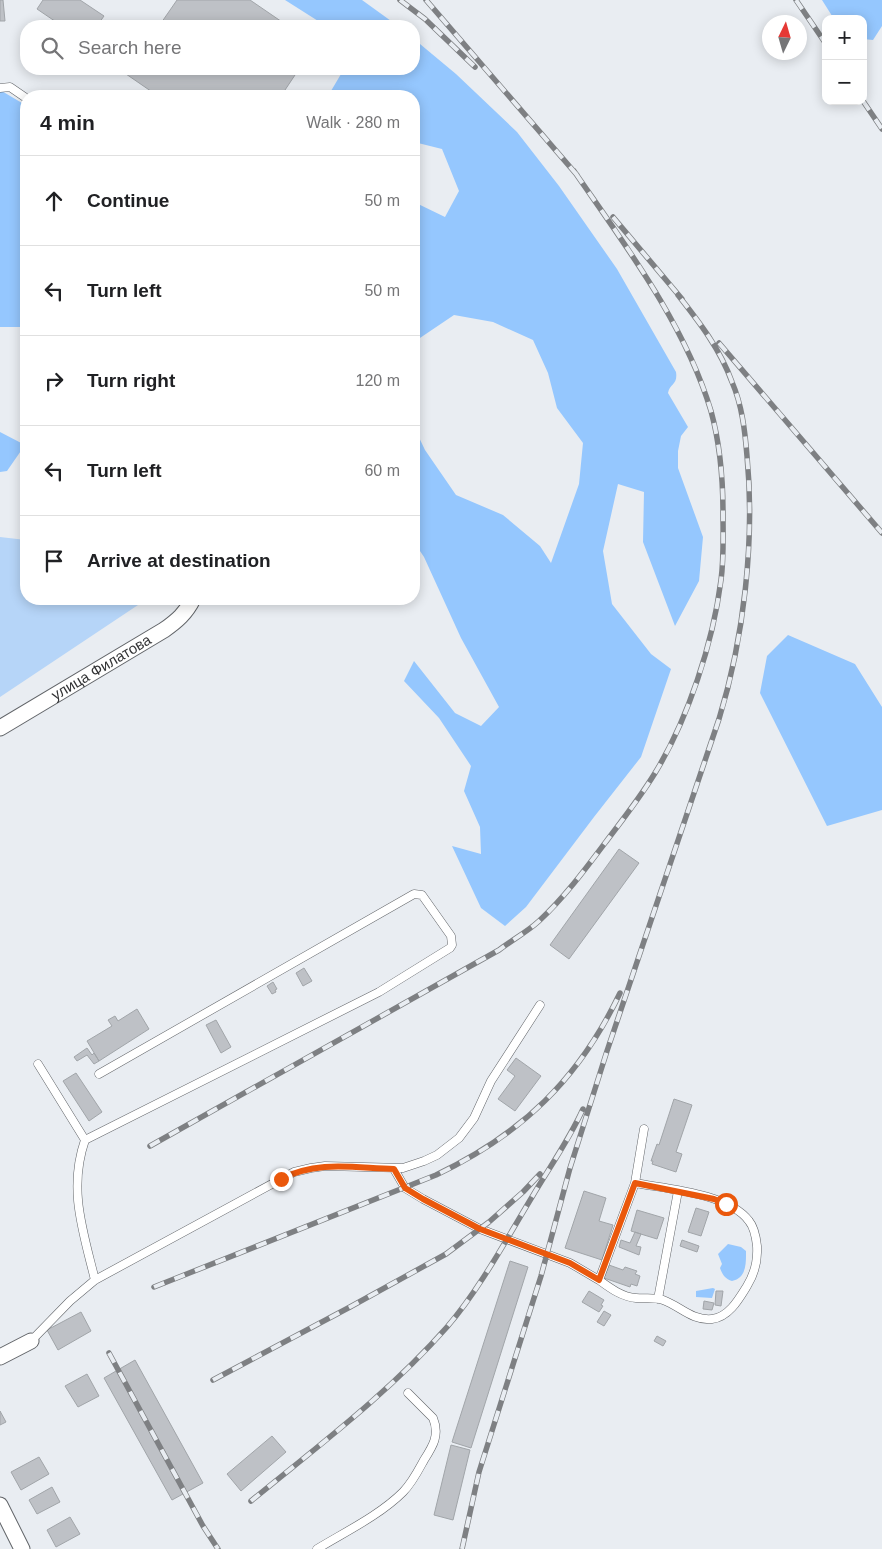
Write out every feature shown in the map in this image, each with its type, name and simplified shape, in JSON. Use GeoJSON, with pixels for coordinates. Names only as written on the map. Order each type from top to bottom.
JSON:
{"type":"FeatureCollection","features":[{"type":"Feature","properties":{"kind":"street","name":"улица Филатова"},"geometry":{"type":"LineString","coordinates":[[0,728],[178,621],[190,605]]}},
{"type":"Feature","properties":{"kind":"street"},"geometry":{"type":"LineString","coordinates":[[0,1357],[31,1341]]}},
{"type":"Feature","properties":{"kind":"street"},"geometry":{"type":"LineString","coordinates":[[0,1505],[22,1549]]}},
{"type":"Feature","properties":{"kind":"lane"},"geometry":{"type":"LineString","coordinates":[[0,88],[10,87],[20,94]]}},
{"type":"Feature","properties":{"kind":"lane"},"geometry":{"type":"LineString","coordinates":[[95,1280],[83,1233],[76,1188],[77,1165],[85,1140],[387,988],[450,948],[452,945],[451,936],[422,894],[414,894],[99,1074]]}},
{"type":"Feature","properties":{"kind":"lane"},"geometry":{"type":"LineString","coordinates":[[31,1341],[70,1301],[95,1280],[294,1172],[325,1166],[394,1169],[412,1166],[437,1155],[459,1138],[474,1118],[491,1081],[540,1004]]}},
{"type":"Feature","properties":{"kind":"lane"},"geometry":{"type":"LineString","coordinates":[[38,1064],[85,1140]]}},
{"type":"Feature","properties":{"kind":"lane"},"geometry":{"type":"LineString","coordinates":[[599,1280],[635,1183],[644,1129]]}},
{"type":"Feature","properties":{"kind":"lane"},"geometry":{"type":"LineString","coordinates":[[394,1169],[405,1188],[431,1204],[480,1229],[570,1263],[613,1290],[629,1297],[664,1300],[696,1317],[712,1319],[719,1317],[736,1304],[752,1278],[758,1252],[752,1225],[744,1215],[714,1199],[635,1183]]}},
{"type":"Feature","properties":{"kind":"lane"},"geometry":{"type":"LineString","coordinates":[[658,1299],[678,1191]]}},
{"type":"Feature","properties":{"kind":"lane"},"geometry":{"type":"LineString","coordinates":[[317,1549],[389,1504],[410,1483],[432,1448],[437,1428],[433,1418],[408,1393]]}},
{"type":"Feature","properties":{"kind":"shaded area"},"geometry":{"type":"Polygon","coordinates":[[[285,0],[362,0],[390,20],[317,20],[285,0]]]}},
{"type":"Feature","properties":{"kind":"shaded area"},"geometry":{"type":"Polygon","coordinates":[[[822,0],[882,0],[882,26],[873,40],[867,39],[867,15],[831,15],[822,0]]]}},
{"type":"Feature","properties":{"kind":"shaded area"},"geometry":{"type":"Polygon","coordinates":[[[420,44],[456,74],[517,132],[559,186],[617,269],[676,372],[675,382],[670,387],[668,393],[688,427],[681,436],[678,451],[678,468],[703,537],[699,581],[675,626],[643,542],[644,492],[618,484],[603,551],[612,604],[651,654],[671,669],[641,757],[526,907],[505,926],[481,908],[452,846],[481,854],[480,827],[464,791],[471,766],[439,718],[404,681],[414,661],[455,713],[481,726],[499,707],[461,638],[420,551],[420,440],[456,495],[503,515],[540,546],[551,563],[579,484],[583,443],[557,408],[548,373],[533,340],[493,322],[454,315],[420,338],[420,205],[445,217],[459,191],[442,149],[420,144],[420,90],[332,90],[340,75],[420,75],[420,44]]]}},
{"type":"Feature","properties":{"kind":"shaded area"},"geometry":{"type":"Polygon","coordinates":[[[0,90],[20,102],[20,327],[0,327],[0,90]]]}},
{"type":"Feature","properties":{"kind":"shaded area"},"geometry":{"type":"Polygon","coordinates":[[[0,432],[20,442],[20,452],[7,471],[0,472],[0,432]]]}},
{"type":"Feature","properties":{"kind":"shaded area"},"geometry":{"type":"Polygon","coordinates":[[[0,537],[20,539],[20,605],[138,605],[0,697],[0,537]]]}},
{"type":"Feature","properties":{"kind":"shaded area"},"geometry":{"type":"Polygon","coordinates":[[[788,635],[855,664],[882,707],[882,810],[827,826],[760,693],[767,656],[788,635]]]}},
{"type":"Feature","properties":{"kind":"shaded area"},"geometry":{"type":"Polygon","coordinates":[[[728,1244],[741,1247],[746,1251],[745,1269],[741,1277],[732,1281],[726,1278],[722,1272],[720,1268],[722,1264],[718,1254],[728,1244]]]}},
{"type":"Feature","properties":{"kind":"shaded area"},"geometry":{"type":"Polygon","coordinates":[[[715,1289],[712,1298],[696,1297],[696,1291],[715,1289]]]}},
{"type":"Feature","properties":{"kind":"building"},"geometry":{"type":"Polygon","coordinates":[[[0,0],[3,0],[5,21],[0,21],[0,0]]]}},
{"type":"Feature","properties":{"kind":"building"},"geometry":{"type":"Polygon","coordinates":[[[43,0],[80,0],[104,16],[101,20],[53,20],[37,9],[43,0]]]}},
{"type":"Feature","properties":{"kind":"building"},"geometry":{"type":"Polygon","coordinates":[[[177,0],[250,0],[279,20],[163,20],[177,0]]]}},
{"type":"Feature","properties":{"kind":"building"},"geometry":{"type":"Polygon","coordinates":[[[127,75],[295,75],[285,90],[149,90],[127,75]]]}},
{"type":"Feature","properties":{"kind":"building"},"geometry":{"type":"Polygon","coordinates":[[[619,849],[639,863],[569,959],[550,945],[619,849]]]}},
{"type":"Feature","properties":{"kind":"building"},"geometry":{"type":"Polygon","coordinates":[[[304,968],[312,981],[303,986],[296,973],[304,968]]]}},
{"type":"Feature","properties":{"kind":"building"},"geometry":{"type":"Polygon","coordinates":[[[273,982],[277,989],[272,994],[267,986],[273,982]]]}},
{"type":"Feature","properties":{"kind":"building"},"geometry":{"type":"Polygon","coordinates":[[[137,1009],[149,1029],[99,1061],[87,1041],[112,1026],[108,1020],[115,1016],[118,1021],[137,1009]]]}},
{"type":"Feature","properties":{"kind":"building"},"geometry":{"type":"Polygon","coordinates":[[[216,1020],[231,1047],[221,1053],[206,1025],[216,1020]]]}},
{"type":"Feature","properties":{"kind":"building"},"geometry":{"type":"Polygon","coordinates":[[[87,1048],[92,1055],[94,1053],[99,1061],[94,1064],[87,1055],[77,1061],[74,1057],[87,1048]]]}},
{"type":"Feature","properties":{"kind":"building"},"geometry":{"type":"Polygon","coordinates":[[[516,1058],[541,1076],[515,1111],[498,1099],[515,1076],[507,1070],[516,1058]]]}},
{"type":"Feature","properties":{"kind":"building"},"geometry":{"type":"Polygon","coordinates":[[[76,1073],[102,1112],[89,1121],[63,1081],[76,1073]]]}},
{"type":"Feature","properties":{"kind":"building"},"geometry":{"type":"Polygon","coordinates":[[[674,1099],[692,1105],[676,1152],[682,1154],[676,1172],[652,1164],[653,1161],[651,1161],[657,1144],[659,1145],[674,1099]]]}},
{"type":"Feature","properties":{"kind":"building"},"geometry":{"type":"Polygon","coordinates":[[[584,1191],[606,1198],[599,1221],[613,1225],[602,1260],[565,1248],[584,1191]]]}},
{"type":"Feature","properties":{"kind":"building"},"geometry":{"type":"Polygon","coordinates":[[[696,1208],[709,1212],[701,1236],[688,1232],[696,1208]]]}},
{"type":"Feature","properties":{"kind":"building"},"geometry":{"type":"Polygon","coordinates":[[[637,1210],[664,1218],[657,1239],[631,1231],[637,1210]]]}},
{"type":"Feature","properties":{"kind":"building"},"geometry":{"type":"Polygon","coordinates":[[[635,1232],[641,1234],[636,1246],[641,1247],[639,1255],[619,1247],[621,1240],[630,1243],[635,1232]]]}},
{"type":"Feature","properties":{"kind":"building"},"geometry":{"type":"Polygon","coordinates":[[[682,1240],[699,1246],[697,1252],[680,1246],[682,1240]]]}},
{"type":"Feature","properties":{"kind":"building"},"geometry":{"type":"Polygon","coordinates":[[[510,1261],[528,1267],[471,1448],[452,1442],[510,1261]]]}},
{"type":"Feature","properties":{"kind":"building"},"geometry":{"type":"Polygon","coordinates":[[[609,1265],[623,1270],[625,1267],[637,1271],[635,1274],[640,1276],[637,1286],[631,1284],[630,1287],[604,1278],[609,1265]]]}},
{"type":"Feature","properties":{"kind":"building"},"geometry":{"type":"Polygon","coordinates":[[[589,1291],[604,1300],[599,1312],[582,1302],[589,1291]]]}},
{"type":"Feature","properties":{"kind":"building"},"geometry":{"type":"Polygon","coordinates":[[[716,1291],[723,1291],[721,1306],[715,1305],[716,1291]]]}},
{"type":"Feature","properties":{"kind":"building"},"geometry":{"type":"Polygon","coordinates":[[[704,1301],[714,1303],[712,1310],[703,1309],[704,1301]]]}},
{"type":"Feature","properties":{"kind":"building"},"geometry":{"type":"Polygon","coordinates":[[[604,1311],[611,1315],[604,1326],[597,1322],[604,1311]]]}},
{"type":"Feature","properties":{"kind":"building"},"geometry":{"type":"Polygon","coordinates":[[[81,1312],[91,1331],[58,1350],[47,1330],[81,1312]]]}},
{"type":"Feature","properties":{"kind":"building"},"geometry":{"type":"Polygon","coordinates":[[[657,1336],[666,1341],[663,1346],[654,1341],[657,1336]]]}},
{"type":"Feature","properties":{"kind":"building"},"geometry":{"type":"Polygon","coordinates":[[[135,1360],[203,1483],[172,1500],[104,1378],[135,1360]]]}},
{"type":"Feature","properties":{"kind":"building"},"geometry":{"type":"Polygon","coordinates":[[[87,1374],[99,1396],[78,1407],[65,1386],[87,1374]]]}},
{"type":"Feature","properties":{"kind":"building"},"geometry":{"type":"Polygon","coordinates":[[[0,1411],[6,1422],[0,1425],[0,1411]]]}},
{"type":"Feature","properties":{"kind":"building"},"geometry":{"type":"Polygon","coordinates":[[[272,1436],[286,1452],[241,1491],[227,1474],[272,1436]]]}},
{"type":"Feature","properties":{"kind":"building"},"geometry":{"type":"Polygon","coordinates":[[[451,1445],[470,1450],[453,1520],[434,1515],[451,1445]]]}},
{"type":"Feature","properties":{"kind":"building"},"geometry":{"type":"Polygon","coordinates":[[[39,1457],[49,1474],[21,1490],[11,1472],[39,1457]]]}},
{"type":"Feature","properties":{"kind":"building"},"geometry":{"type":"Polygon","coordinates":[[[52,1487],[60,1502],[37,1514],[29,1500],[52,1487]]]}},
{"type":"Feature","properties":{"kind":"building"},"geometry":{"type":"Polygon","coordinates":[[[70,1517],[80,1534],[56,1547],[47,1530],[70,1517]]]}},
{"type":"Feature","properties":{"kind":"railway"},"geometry":{"type":"LineString","coordinates":[[400,0],[425,19],[475,67]]}},
{"type":"Feature","properties":{"kind":"railway"},"geometry":{"type":"LineString","coordinates":[[426,0],[577,175]]}},
{"type":"Feature","properties":{"kind":"railway"},"geometry":{"type":"LineString","coordinates":[[796,0],[822,38]]}},
{"type":"Feature","properties":{"kind":"railway"},"geometry":{"type":"LineString","coordinates":[[866,105],[882,129]]}},
{"type":"Feature","properties":{"kind":"railway"},"geometry":{"type":"LineString","coordinates":[[150,1146],[499,950],[534,925],[549,912],[575,882],[632,807],[655,773],[678,729],[705,655],[721,580],[723,500],[717,436],[700,379],[670,316],[633,257],[574,171]]}},
{"type":"Feature","properties":{"kind":"railway"},"geometry":{"type":"LineString","coordinates":[[613,217],[682,299]]}},
{"type":"Feature","properties":{"kind":"railway"},"geometry":{"type":"LineString","coordinates":[[462,1549],[479,1472],[541,1276],[570,1168],[607,1051],[719,719],[728,688],[741,622],[750,521],[747,456],[742,418],[738,400],[722,358],[702,326],[678,295]]}},
{"type":"Feature","properties":{"kind":"railway"},"geometry":{"type":"LineString","coordinates":[[719,343],[882,533]]}},
{"type":"Feature","properties":{"kind":"railway"},"geometry":{"type":"LineString","coordinates":[[154,1287],[436,1175],[467,1159],[521,1122],[545,1101],[586,1052],[604,1024],[620,993]]}},
{"type":"Feature","properties":{"kind":"railway"},"geometry":{"type":"LineString","coordinates":[[251,1501],[377,1397],[425,1351],[459,1313],[492,1264],[565,1143],[583,1109]]}},
{"type":"Feature","properties":{"kind":"railway"},"geometry":{"type":"LineString","coordinates":[[213,1380],[446,1254],[489,1222],[540,1174]]}},
{"type":"Feature","properties":{"kind":"railway"},"geometry":{"type":"LineString","coordinates":[[109,1353],[203,1526],[218,1549]]}},
{"type":"Feature","properties":{"kind":"route"},"geometry":{"type":"LineString","coordinates":[[281,1179],[294,1172],[325,1166],[394,1169],[405,1188],[423,1199],[480,1229],[559,1258],[599,1280],[635,1183],[714,1199],[726,1204]]}}]}
